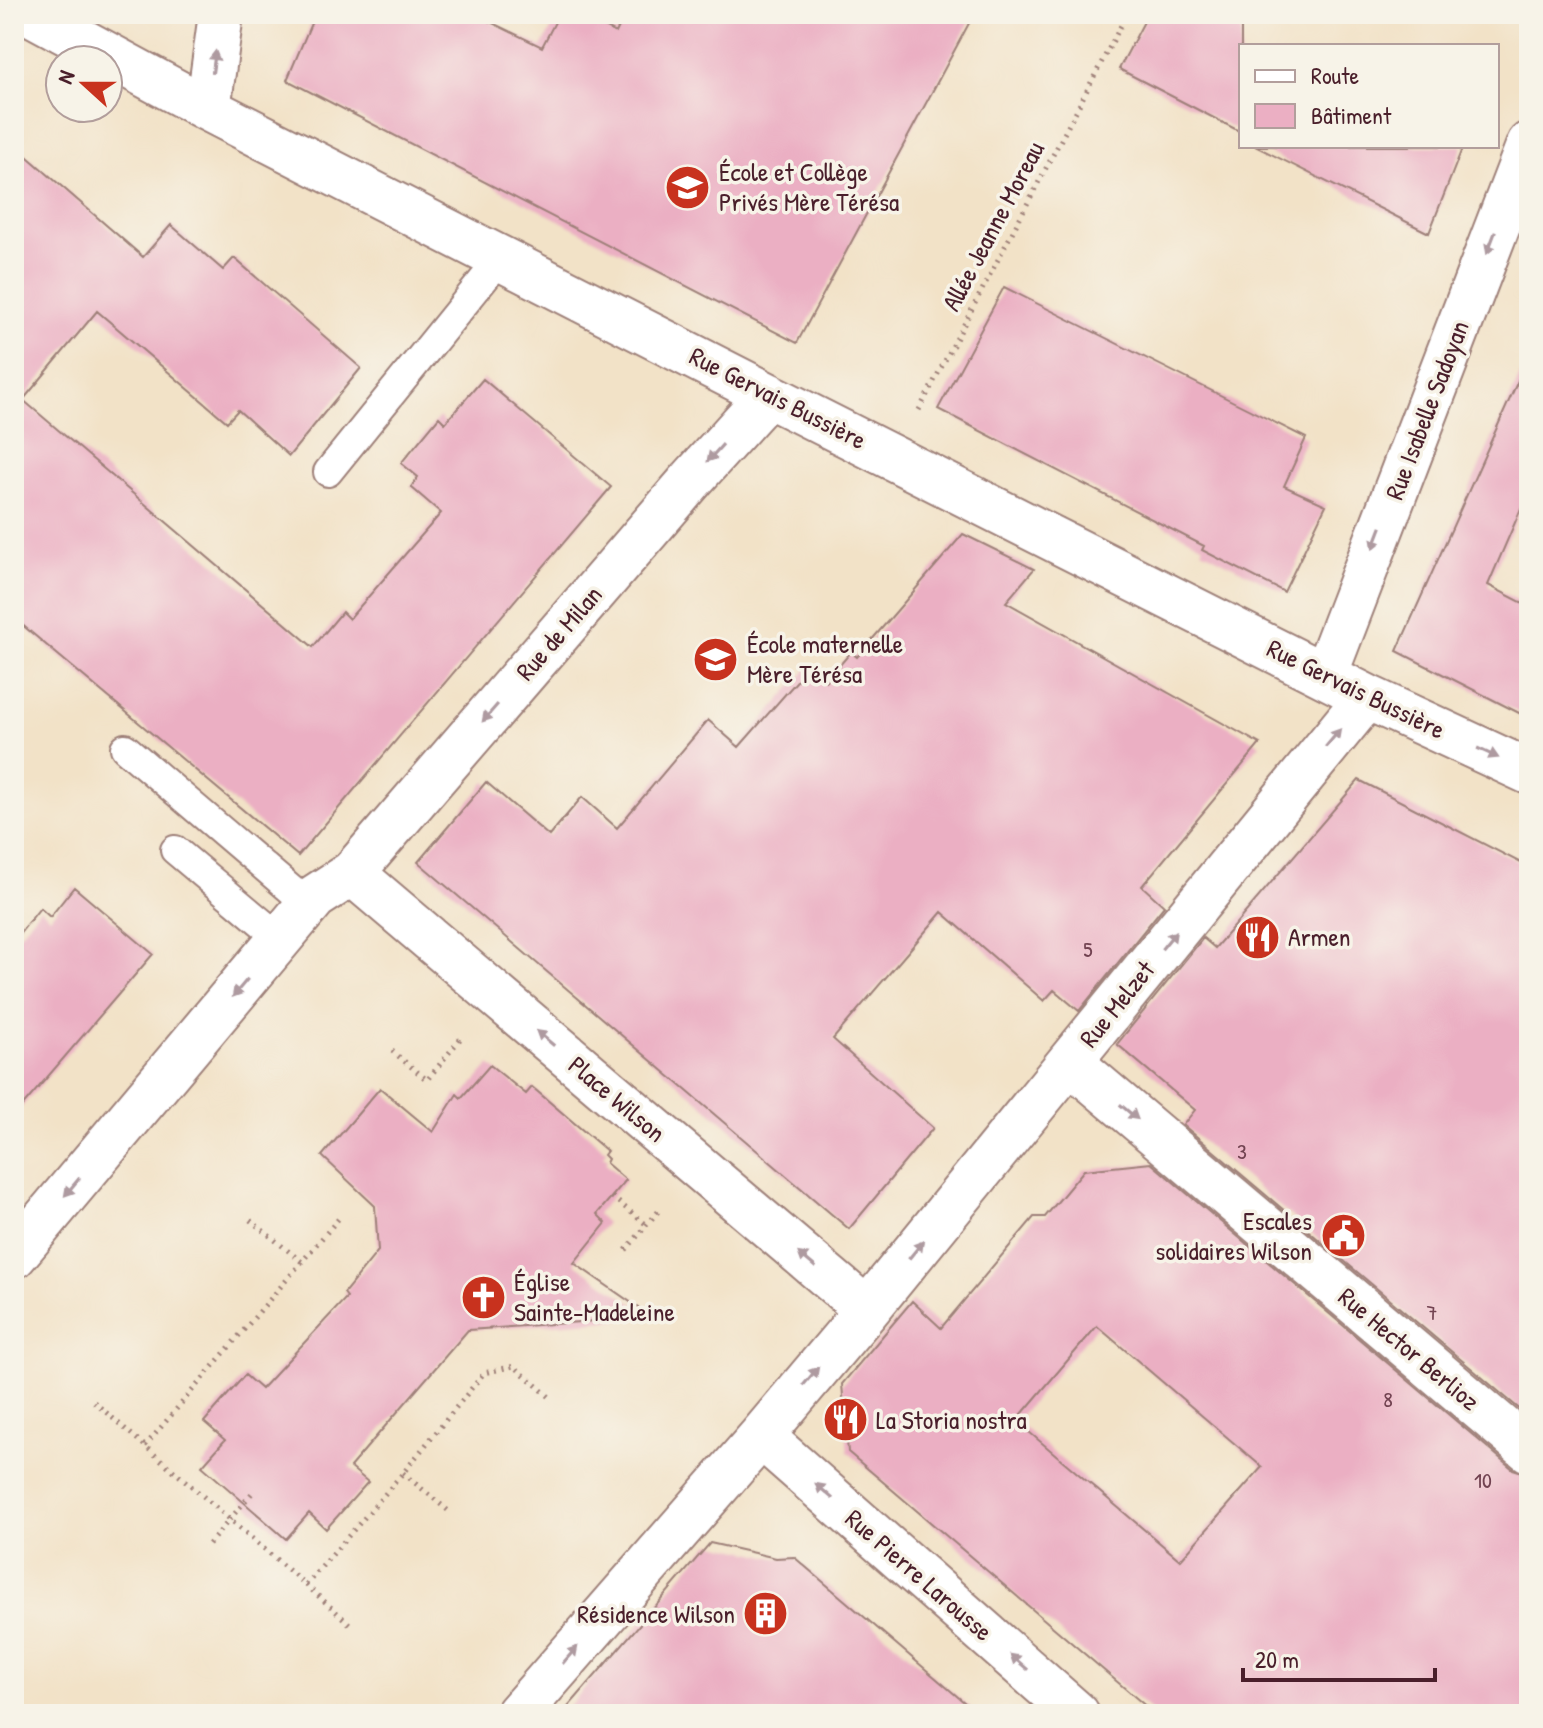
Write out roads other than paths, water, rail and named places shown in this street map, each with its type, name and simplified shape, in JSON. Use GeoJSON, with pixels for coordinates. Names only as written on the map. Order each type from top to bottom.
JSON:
{"type":"FeatureCollection","features":[{"type":"Feature","properties":{"kind":"street","name":"Rue Gervais Bussière"},"geometry":{"type":"LineString","coordinates":[[32,14],[208,109],[768,395],[1367,697],[1529,772]]}},
{"type":"Feature","properties":{"kind":"street"},"geometry":{"type":"LineString","coordinates":[[208,109],[221,14]]}},
{"type":"Feature","properties":{"kind":"street","name":"Rue Isabelle Sadoyan"},"geometry":{"type":"LineString","coordinates":[[1325,675],[1529,144]]}},
{"type":"Feature","properties":{"kind":"street","name":"Rue de Milan"},"geometry":{"type":"LineString","coordinates":[[352,873],[768,395]]}},
{"type":"Feature","properties":{"kind":"street","name":"Rue Melzet"},"geometry":{"type":"LineString","coordinates":[[867,1310],[1367,697]]}},
{"type":"Feature","properties":{"kind":"street"},"geometry":{"type":"LineString","coordinates":[[14,1256],[315,897],[352,873]]}},
{"type":"Feature","properties":{"kind":"street","name":"Place Wilson"},"geometry":{"type":"LineString","coordinates":[[352,873],[867,1310]]}},
{"type":"Feature","properties":{"kind":"street","name":"Rue Hector Berlioz"},"geometry":{"type":"LineString","coordinates":[[1070,1062],[1529,1450]]}},
{"type":"Feature","properties":{"kind":"street"},"geometry":{"type":"LineString","coordinates":[[518,1714],[867,1310]]}},
{"type":"Feature","properties":{"kind":"street","name":"Rue Pierre Larousse"},"geometry":{"type":"LineString","coordinates":[[761,1436],[1077,1714]]}},
{"type":"Feature","properties":{"kind":"lane"},"geometry":{"type":"LineString","coordinates":[[328,472],[501,258]]}},
{"type":"Feature","properties":{"kind":"lane"},"geometry":{"type":"LineString","coordinates":[[125,748],[309,905]]}},
{"type":"Feature","properties":{"kind":"lane"},"geometry":{"type":"LineString","coordinates":[[175,850],[281,939]]}},
{"type":"Feature","properties":{"kind":"place","name":"École et Collège Privés Mère Térésa"},"geometry":{"type":"Point","coordinates":[688,187]}},
{"type":"Feature","properties":{"kind":"place","name":"École maternelle Mère Térésa"},"geometry":{"type":"Point","coordinates":[716,659]}},
{"type":"Feature","properties":{"kind":"place","name":"Armen"},"geometry":{"type":"Point","coordinates":[1257,937]}},
{"type":"Feature","properties":{"kind":"place","name":"Escales solidaires Wilson"},"geometry":{"type":"Point","coordinates":[1343,1236]}},
{"type":"Feature","properties":{"kind":"place","name":"Église Sainte-Madeleine"},"geometry":{"type":"Point","coordinates":[483,1297]}},
{"type":"Feature","properties":{"kind":"place","name":"La Storia nostra"},"geometry":{"type":"Point","coordinates":[845,1420]}},
{"type":"Feature","properties":{"kind":"place","name":"Résidence Wilson"},"geometry":{"type":"Point","coordinates":[766,1614]}}]}
